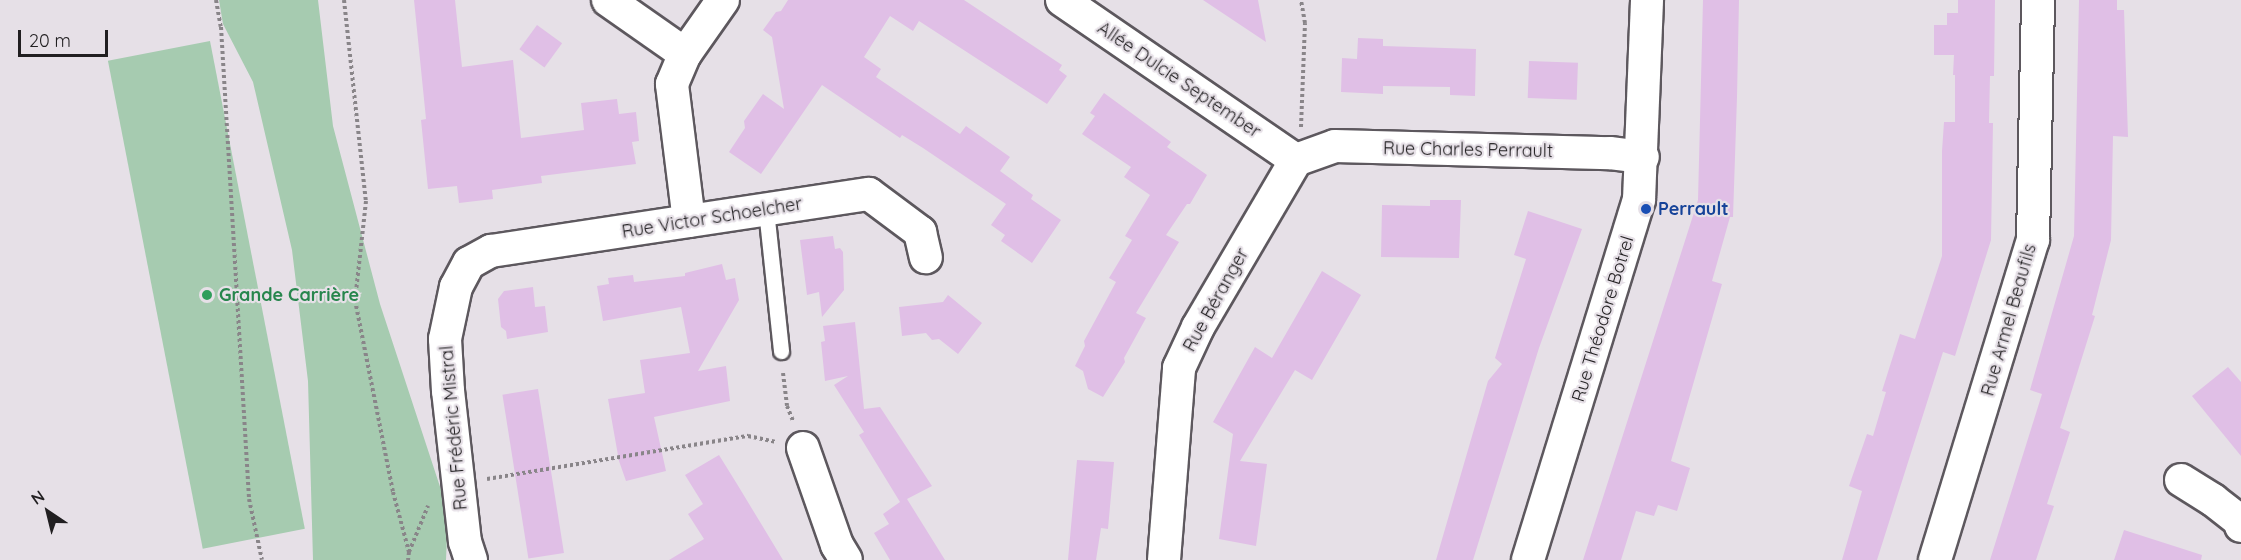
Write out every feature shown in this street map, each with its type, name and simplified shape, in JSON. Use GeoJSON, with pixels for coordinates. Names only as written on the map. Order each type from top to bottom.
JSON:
{"type":"FeatureCollection","features":[{"type":"Feature","properties":{"kind":"street"},"geometry":{"type":"LineString","coordinates":[[608,0],[685,54]]}},
{"type":"Feature","properties":{"kind":"street"},"geometry":{"type":"LineString","coordinates":[[689,221],[672,84],[685,54],[723,0]]}},
{"type":"Feature","properties":{"kind":"street","name":"Allée Dulcie September"},"geometry":{"type":"LineString","coordinates":[[1062,0],[1296,160]]}},
{"type":"Feature","properties":{"kind":"street","name":"Rue Théodore Botrel"},"geometry":{"type":"LineString","coordinates":[[1528,560],[1639,200],[1643,157],[1647,0]]}},
{"type":"Feature","properties":{"kind":"street","name":"Rue Armel Beaufils"},"geometry":{"type":"LineString","coordinates":[[1935,560],[2033,240],[2038,0]]}},
{"type":"Feature","properties":{"kind":"street","name":"Rue Charles Perrault"},"geometry":{"type":"LineString","coordinates":[[1296,160],[1335,146],[1610,153],[1643,157]]}},
{"type":"Feature","properties":{"kind":"street","name":"Rue Béranger"},"geometry":{"type":"LineString","coordinates":[[1164,560],[1179,368],[1198,327],[1296,160]]}},
{"type":"Feature","properties":{"kind":"street","name":"Rue Victor Schoelcher"},"geometry":{"type":"LineString","coordinates":[[470,263],[491,251],[869,194],[920,232],[926,257]]}},
{"type":"Feature","properties":{"kind":"street","name":"Rue Frédéric Mistral"},"geometry":{"type":"LineString","coordinates":[[470,263],[456,287],[445,339],[465,542],[471,560]]}},
{"type":"Feature","properties":{"kind":"street"},"geometry":{"type":"LineString","coordinates":[[803,448],[837,545],[846,560]]}},
{"type":"Feature","properties":{"kind":"street"},"geometry":{"type":"LineString","coordinates":[[2181,480],[2213,500],[2240,521],[2241,526]]}},
{"type":"Feature","properties":{"kind":"lane"},"geometry":{"type":"LineString","coordinates":[[766,210],[781,351]]}},
{"type":"Feature","properties":{"kind":"path"},"geometry":{"type":"LineString","coordinates":[[216,0],[221,27],[249,499],[262,560]]}},
{"type":"Feature","properties":{"kind":"path"},"geometry":{"type":"LineString","coordinates":[[344,0],[366,201],[356,300],[393,492],[409,552],[408,560]]}},
{"type":"Feature","properties":{"kind":"path"},"geometry":{"type":"LineString","coordinates":[[1296,160],[1303,112],[1305,23],[1301,0]]}},
{"type":"Feature","properties":{"kind":"path"},"geometry":{"type":"LineString","coordinates":[[781,351],[787,405],[803,448]]}},
{"type":"Feature","properties":{"kind":"path"},"geometry":{"type":"LineString","coordinates":[[459,484],[748,435],[803,448]]}},
{"type":"Feature","properties":{"kind":"green space"},"geometry":{"type":"Polygon","coordinates":[[[219,0],[318,0],[333,126],[380,304],[448,511],[446,560],[313,560],[308,381],[292,250],[253,82],[223,24],[219,0]]]}},
{"type":"Feature","properties":{"kind":"green space","name":"Grande Carrière"},"geometry":{"type":"Polygon","coordinates":[[[210,41],[305,529],[203,549],[108,61],[210,41]]]}},
{"type":"Feature","properties":{"kind":"building"},"geometry":{"type":"Polygon","coordinates":[[[414,0],[455,0],[462,67],[513,60],[521,138],[584,130],[581,103],[617,99],[619,114],[636,112],[639,141],[632,142],[636,164],[541,176],[542,183],[492,190],[493,199],[459,203],[457,186],[428,189],[421,120],[426,119],[414,0]]]}},
{"type":"Feature","properties":{"kind":"building"},"geometry":{"type":"Polygon","coordinates":[[[788,0],[964,0],[1062,65],[1059,70],[1067,76],[1047,104],[919,21],[913,31],[890,16],[864,57],[881,69],[876,77],[960,134],[966,126],[1010,157],[1000,171],[1033,195],[1031,199],[1061,220],[1032,263],[1001,241],[1005,235],[991,225],[1006,204],[923,148],[902,135],[900,138],[822,85],[761,174],[729,152],[745,128],[744,121],[763,94],[784,109],[772,37],[763,30],[788,0]]]}},
{"type":"Feature","properties":{"kind":"building"},"geometry":{"type":"Polygon","coordinates":[[[1203,0],[1258,0],[1266,42],[1203,0]]]}},
{"type":"Feature","properties":{"kind":"building"},"geometry":{"type":"Polygon","coordinates":[[[1703,0],[1739,0],[1737,97],[1733,217],[1730,217],[1712,281],[1722,284],[1671,461],[1690,468],[1677,511],[1658,505],[1654,516],[1636,511],[1621,560],[1583,560],[1698,200],[1703,0]]]}},
{"type":"Feature","properties":{"kind":"building"},"geometry":{"type":"Polygon","coordinates":[[[1958,0],[1995,0],[1994,76],[1990,76],[1989,123],[1993,123],[1991,240],[1955,356],[1943,352],[1877,560],[1842,560],[1862,491],[1849,486],[1867,434],[1873,436],[1886,392],[1882,391],[1900,334],[1915,339],[1942,256],[1944,122],[1955,122],[1955,75],[1953,75],[1954,55],[1934,55],[1934,25],[1947,25],[1947,13],[1958,13],[1958,0]]]}},
{"type":"Feature","properties":{"kind":"building"},"geometry":{"type":"Polygon","coordinates":[[[2079,0],[2117,0],[2117,10],[2124,10],[2128,137],[2113,136],[2111,240],[2092,315],[2095,316],[2060,428],[2070,432],[2047,504],[2054,506],[2036,560],[1990,560],[2042,394],[2030,390],[2074,236],[2079,0]]]}},
{"type":"Feature","properties":{"kind":"building"},"geometry":{"type":"Polygon","coordinates":[[[537,25],[562,43],[544,67],[519,49],[537,25]]]}},
{"type":"Feature","properties":{"kind":"building"},"geometry":{"type":"Polygon","coordinates":[[[1358,38],[1383,39],[1383,46],[1476,49],[1475,96],[1450,95],[1450,87],[1383,86],[1383,94],[1341,92],[1342,58],[1357,59],[1358,38]]]}},
{"type":"Feature","properties":{"kind":"building"},"geometry":{"type":"Polygon","coordinates":[[[1529,61],[1578,63],[1577,100],[1528,98],[1529,61]]]}},
{"type":"Feature","properties":{"kind":"building"},"geometry":{"type":"Polygon","coordinates":[[[1104,93],[1171,142],[1167,147],[1207,175],[1190,204],[1187,204],[1166,235],[1179,242],[1136,313],[1146,318],[1124,358],[1125,362],[1103,397],[1088,389],[1083,371],[1075,366],[1085,346],[1084,341],[1116,282],[1109,278],[1132,240],[1125,236],[1150,195],[1124,177],[1131,167],[1082,134],[1095,116],[1090,113],[1104,93]]]}},
{"type":"Feature","properties":{"kind":"building"},"geometry":{"type":"Polygon","coordinates":[[[1430,200],[1461,200],[1459,258],[1381,257],[1382,205],[1430,206],[1430,200]]]}},
{"type":"Feature","properties":{"kind":"building"},"geometry":{"type":"Polygon","coordinates":[[[1528,211],[1582,229],[1539,348],[1473,560],[1436,560],[1488,381],[1502,364],[1495,358],[1526,259],[1514,255],[1528,211]]]}},
{"type":"Feature","properties":{"kind":"building"},"geometry":{"type":"Polygon","coordinates":[[[833,236],[835,249],[840,248],[843,252],[844,290],[822,317],[819,292],[807,295],[800,240],[833,236]]]}},
{"type":"Feature","properties":{"kind":"building"},"geometry":{"type":"Polygon","coordinates":[[[722,264],[726,280],[735,278],[739,300],[698,371],[726,366],[730,401],[654,417],[666,471],[626,481],[619,461],[608,399],[645,393],[640,360],[690,353],[681,307],[603,321],[597,286],[609,284],[608,278],[633,275],[634,282],[685,276],[685,273],[722,264]]]}},
{"type":"Feature","properties":{"kind":"building"},"geometry":{"type":"Polygon","coordinates":[[[1322,271],[1361,295],[1312,380],[1295,370],[1240,461],[1267,464],[1256,546],[1219,539],[1233,434],[1213,422],[1255,347],[1272,358],[1322,271]]]}},
{"type":"Feature","properties":{"kind":"building"},"geometry":{"type":"Polygon","coordinates":[[[533,287],[535,307],[545,306],[548,332],[507,339],[506,331],[501,327],[498,299],[504,291],[533,287]]]}},
{"type":"Feature","properties":{"kind":"building"},"geometry":{"type":"Polygon","coordinates":[[[948,295],[982,323],[958,354],[939,339],[932,340],[926,333],[902,336],[899,307],[943,302],[948,295]]]}},
{"type":"Feature","properties":{"kind":"building"},"geometry":{"type":"Polygon","coordinates":[[[855,322],[864,409],[880,407],[932,486],[907,499],[945,560],[890,560],[874,533],[889,524],[883,514],[900,502],[859,435],[864,432],[834,385],[848,376],[825,381],[821,342],[825,341],[823,326],[855,322]]]}},
{"type":"Feature","properties":{"kind":"building"},"geometry":{"type":"Polygon","coordinates":[[[2228,367],[2241,382],[2241,456],[2192,396],[2228,367]]]}},
{"type":"Feature","properties":{"kind":"building"},"geometry":{"type":"Polygon","coordinates":[[[538,389],[564,553],[528,559],[502,395],[538,389]]]}},
{"type":"Feature","properties":{"kind":"building"},"geometry":{"type":"Polygon","coordinates":[[[719,455],[783,560],[669,560],[704,539],[688,514],[703,504],[685,475],[719,455]]]}},
{"type":"Feature","properties":{"kind":"building"},"geometry":{"type":"Polygon","coordinates":[[[1077,460],[1114,462],[1108,529],[1101,528],[1096,560],[1068,560],[1077,460]]]}},
{"type":"Feature","properties":{"kind":"building"},"geometry":{"type":"Polygon","coordinates":[[[2124,530],[2202,555],[2201,560],[2114,560],[2124,530]]]}},
{"type":"Feature","properties":{"kind":"place","name":"Perrault"},"geometry":{"type":"Point","coordinates":[1646,209]}},
{"type":"Feature","properties":{"kind":"place","name":"Grande Carrière"},"geometry":{"type":"Point","coordinates":[207,295]}}]}
